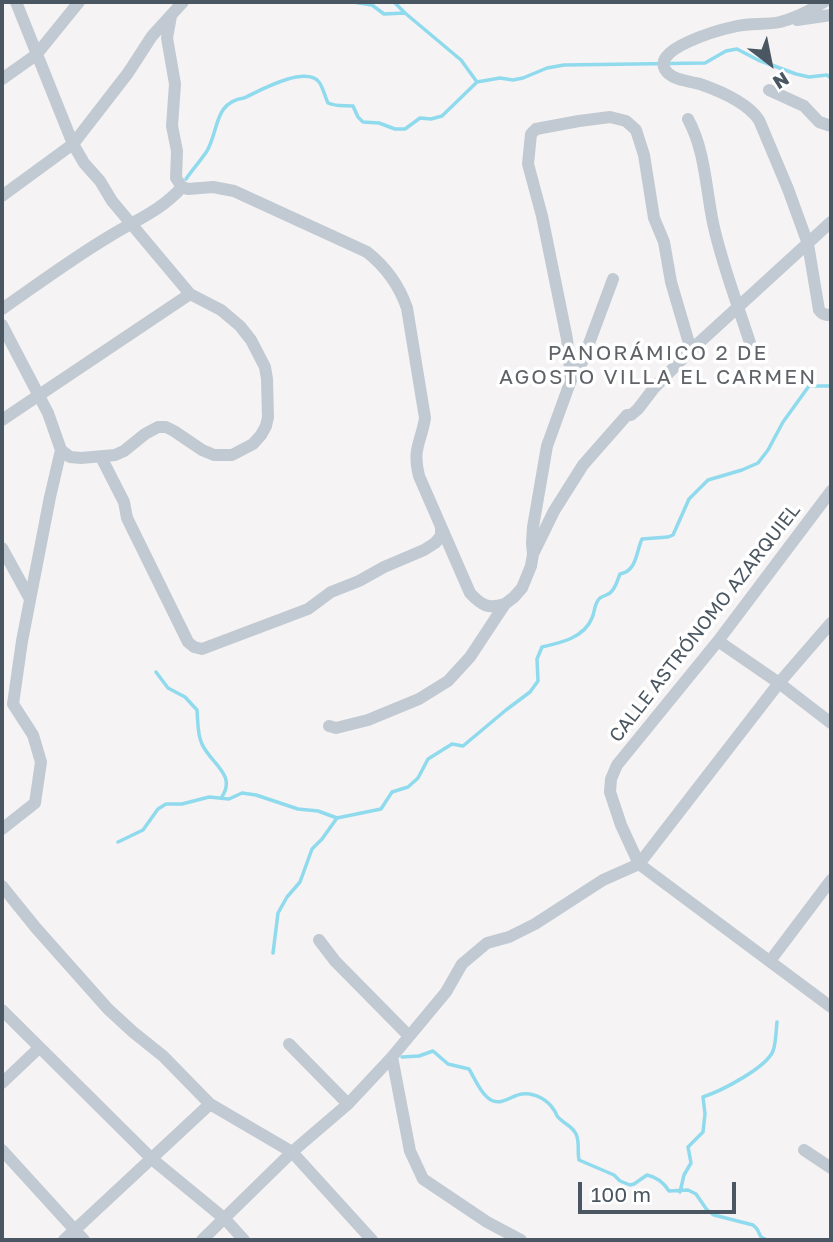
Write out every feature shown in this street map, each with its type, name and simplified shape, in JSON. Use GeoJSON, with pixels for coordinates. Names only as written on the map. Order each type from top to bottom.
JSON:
{"type":"FeatureCollection","features":[{"type":"Feature","properties":{"kind":"street"},"geometry":{"type":"LineString","coordinates":[[16,2],[73,144],[84,163],[100,181],[112,201],[190,294],[221,310],[240,326],[260,355],[267,379],[266,426],[253,444],[232,455],[214,455],[202,450],[174,430],[158,427],[115,455],[70,457],[61,450]]}},
{"type":"Feature","properties":{"kind":"street"},"geometry":{"type":"LineString","coordinates":[[2,79],[36,55],[79,2]]}},
{"type":"Feature","properties":{"kind":"street"},"geometry":{"type":"LineString","coordinates":[[2,196],[73,144],[128,73],[152,36],[183,2]]}},
{"type":"Feature","properties":{"kind":"street"},"geometry":{"type":"LineString","coordinates":[[780,22],[807,13],[824,2]]}},
{"type":"Feature","properties":{"kind":"street"},"geometry":{"type":"LineString","coordinates":[[831,15],[736,26],[688,41],[669,54],[664,64],[673,77],[715,90],[755,114],[763,127],[808,244],[817,305],[821,313],[831,314]]}},
{"type":"Feature","properties":{"kind":"street"},"geometry":{"type":"LineString","coordinates":[[171,16],[167,38],[175,84],[172,126],[177,151],[176,178],[182,187],[188,189],[224,188],[234,191],[367,252],[388,273],[397,285],[407,308],[425,418],[423,431],[416,445],[415,462],[419,476],[470,593],[486,606],[505,604]]}},
{"type":"Feature","properties":{"kind":"street"},"geometry":{"type":"LineString","coordinates":[[768,90],[804,106],[819,122],[831,126]]}},
{"type":"Feature","properties":{"kind":"street"},"geometry":{"type":"LineString","coordinates":[[571,380],[567,340],[545,229],[528,164],[531,134],[536,129],[610,117],[626,121],[636,130],[644,155],[654,218],[664,242],[671,282],[691,349]]}},
{"type":"Feature","properties":{"kind":"street"},"geometry":{"type":"LineString","coordinates":[[688,119],[695,132],[713,224],[751,346]]}},
{"type":"Feature","properties":{"kind":"street"},"geometry":{"type":"LineString","coordinates":[[2,309],[110,236],[159,208],[182,187]]}},
{"type":"Feature","properties":{"kind":"street"},"geometry":{"type":"LineString","coordinates":[[533,554],[554,511],[583,465],[627,415],[638,409],[654,387],[691,349],[831,222]]}},
{"type":"Feature","properties":{"kind":"street"},"geometry":{"type":"LineString","coordinates":[[329,726],[337,728],[368,720],[419,699],[448,681],[462,667],[505,604],[522,588],[531,566],[533,527],[547,446],[613,279]]}},
{"type":"Feature","properties":{"kind":"street"},"geometry":{"type":"LineString","coordinates":[[2,420],[190,294]]}},
{"type":"Feature","properties":{"kind":"street"},"geometry":{"type":"LineString","coordinates":[[2,325],[48,413],[61,450],[30,598],[13,704],[33,735],[41,762],[34,803],[2,829]]}},
{"type":"Feature","properties":{"kind":"street"},"geometry":{"type":"LineString","coordinates":[[101,457],[124,502],[127,519],[188,642],[202,649],[307,609],[331,592],[424,550],[441,536],[441,525]]}},
{"type":"Feature","properties":{"kind":"street","name":"CALLE ASTRÓNOMO AZARQUIEL"},"geometry":{"type":"LineString","coordinates":[[639,864],[610,792],[611,779],[617,765],[719,641],[831,491]]}},
{"type":"Feature","properties":{"kind":"street"},"geometry":{"type":"LineString","coordinates":[[2,550],[30,598]]}},
{"type":"Feature","properties":{"kind":"street"},"geometry":{"type":"LineString","coordinates":[[202,1240],[292,1152],[348,1104],[446,992],[463,964],[487,943],[509,937],[603,880],[639,864],[779,683],[831,623]]}},
{"type":"Feature","properties":{"kind":"street"},"geometry":{"type":"LineString","coordinates":[[719,641],[831,723]]}},
{"type":"Feature","properties":{"kind":"street"},"geometry":{"type":"LineString","coordinates":[[639,864],[831,1007]]}},
{"type":"Feature","properties":{"kind":"street"},"geometry":{"type":"LineString","coordinates":[[770,961],[831,880]]}},
{"type":"Feature","properties":{"kind":"street"},"geometry":{"type":"LineString","coordinates":[[2,886],[108,1009],[163,1056],[210,1104],[292,1152],[372,1240]]}},
{"type":"Feature","properties":{"kind":"street"},"geometry":{"type":"LineString","coordinates":[[319,940],[335,961],[409,1036]]}},
{"type":"Feature","properties":{"kind":"street"},"geometry":{"type":"LineString","coordinates":[[2,1010],[152,1159],[225,1219],[244,1240]]}},
{"type":"Feature","properties":{"kind":"street"},"geometry":{"type":"LineString","coordinates":[[289,1044],[348,1104]]}},
{"type":"Feature","properties":{"kind":"street"},"geometry":{"type":"LineString","coordinates":[[2,1083],[39,1048]]}},
{"type":"Feature","properties":{"kind":"street"},"geometry":{"type":"LineString","coordinates":[[391,1057],[410,1151],[423,1179],[487,1222],[521,1240]]}},
{"type":"Feature","properties":{"kind":"street"},"geometry":{"type":"LineString","coordinates":[[64,1240],[79,1235],[152,1159],[210,1104]]}},
{"type":"Feature","properties":{"kind":"street"},"geometry":{"type":"LineString","coordinates":[[2,1150],[79,1235]]}},
{"type":"Feature","properties":{"kind":"street"},"geometry":{"type":"LineString","coordinates":[[804,1150],[830,1163]]}},
{"type":"Feature","properties":{"kind":"waterway"},"geometry":{"type":"LineString","coordinates":[[353,2],[372,5],[384,14],[405,13],[461,60],[477,82]]}},
{"type":"Feature","properties":{"kind":"waterway"},"geometry":{"type":"LineString","coordinates":[[394,2],[405,13]]}},
{"type":"Feature","properties":{"kind":"waterway"},"geometry":{"type":"LineString","coordinates":[[186,179],[207,151],[222,111],[227,105],[271,85],[303,76],[319,82],[328,103],[353,106],[363,122],[379,123],[395,129],[405,129],[420,118],[442,116],[477,82],[500,78],[513,80],[564,65],[705,63],[726,51],[737,49],[796,74],[809,77],[827,75],[831,78]]}},
{"type":"Feature","properties":{"kind":"waterway"},"geometry":{"type":"LineString","coordinates":[[118,842],[143,830],[158,809],[166,804],[182,804],[209,797],[229,799],[242,793],[256,795],[337,818],[381,809],[392,792],[408,787],[418,778],[428,759],[452,744],[463,746],[530,692],[538,681],[537,659],[542,647],[571,638],[588,625],[598,600],[609,594],[620,574],[633,565],[642,539],[673,535],[689,499],[708,480],[758,463],[809,386],[831,386]]}},
{"type":"Feature","properties":{"kind":"waterway"},"geometry":{"type":"LineString","coordinates":[[156,672],[168,688],[185,697],[197,710],[202,744],[225,776],[225,790],[221,798]]}},
{"type":"Feature","properties":{"kind":"waterway"},"geometry":{"type":"LineString","coordinates":[[273,953],[278,913],[300,882],[312,849],[337,818]]}},
{"type":"Feature","properties":{"kind":"waterway"},"geometry":{"type":"LineString","coordinates":[[680,1192],[684,1175],[691,1163],[688,1147],[703,1132],[703,1097],[742,1078],[769,1058],[774,1048],[777,1022]]}},
{"type":"Feature","properties":{"kind":"waterway"},"geometry":{"type":"LineString","coordinates":[[402,1057],[419,1056],[433,1051],[448,1064],[469,1069],[484,1094],[495,1102],[522,1094],[540,1098],[574,1131],[578,1140],[579,1160],[630,1185],[647,1175],[660,1181],[669,1191],[688,1190],[696,1194],[714,1215],[753,1225],[761,1237],[767,1240]]}},
{"type":"Feature","properties":{"kind":"district","name":"PANORÁMICO 2 DE AGOSTO VILLA EL CARMEN"},"geometry":{"type":"Point","coordinates":[658,365]}}]}
